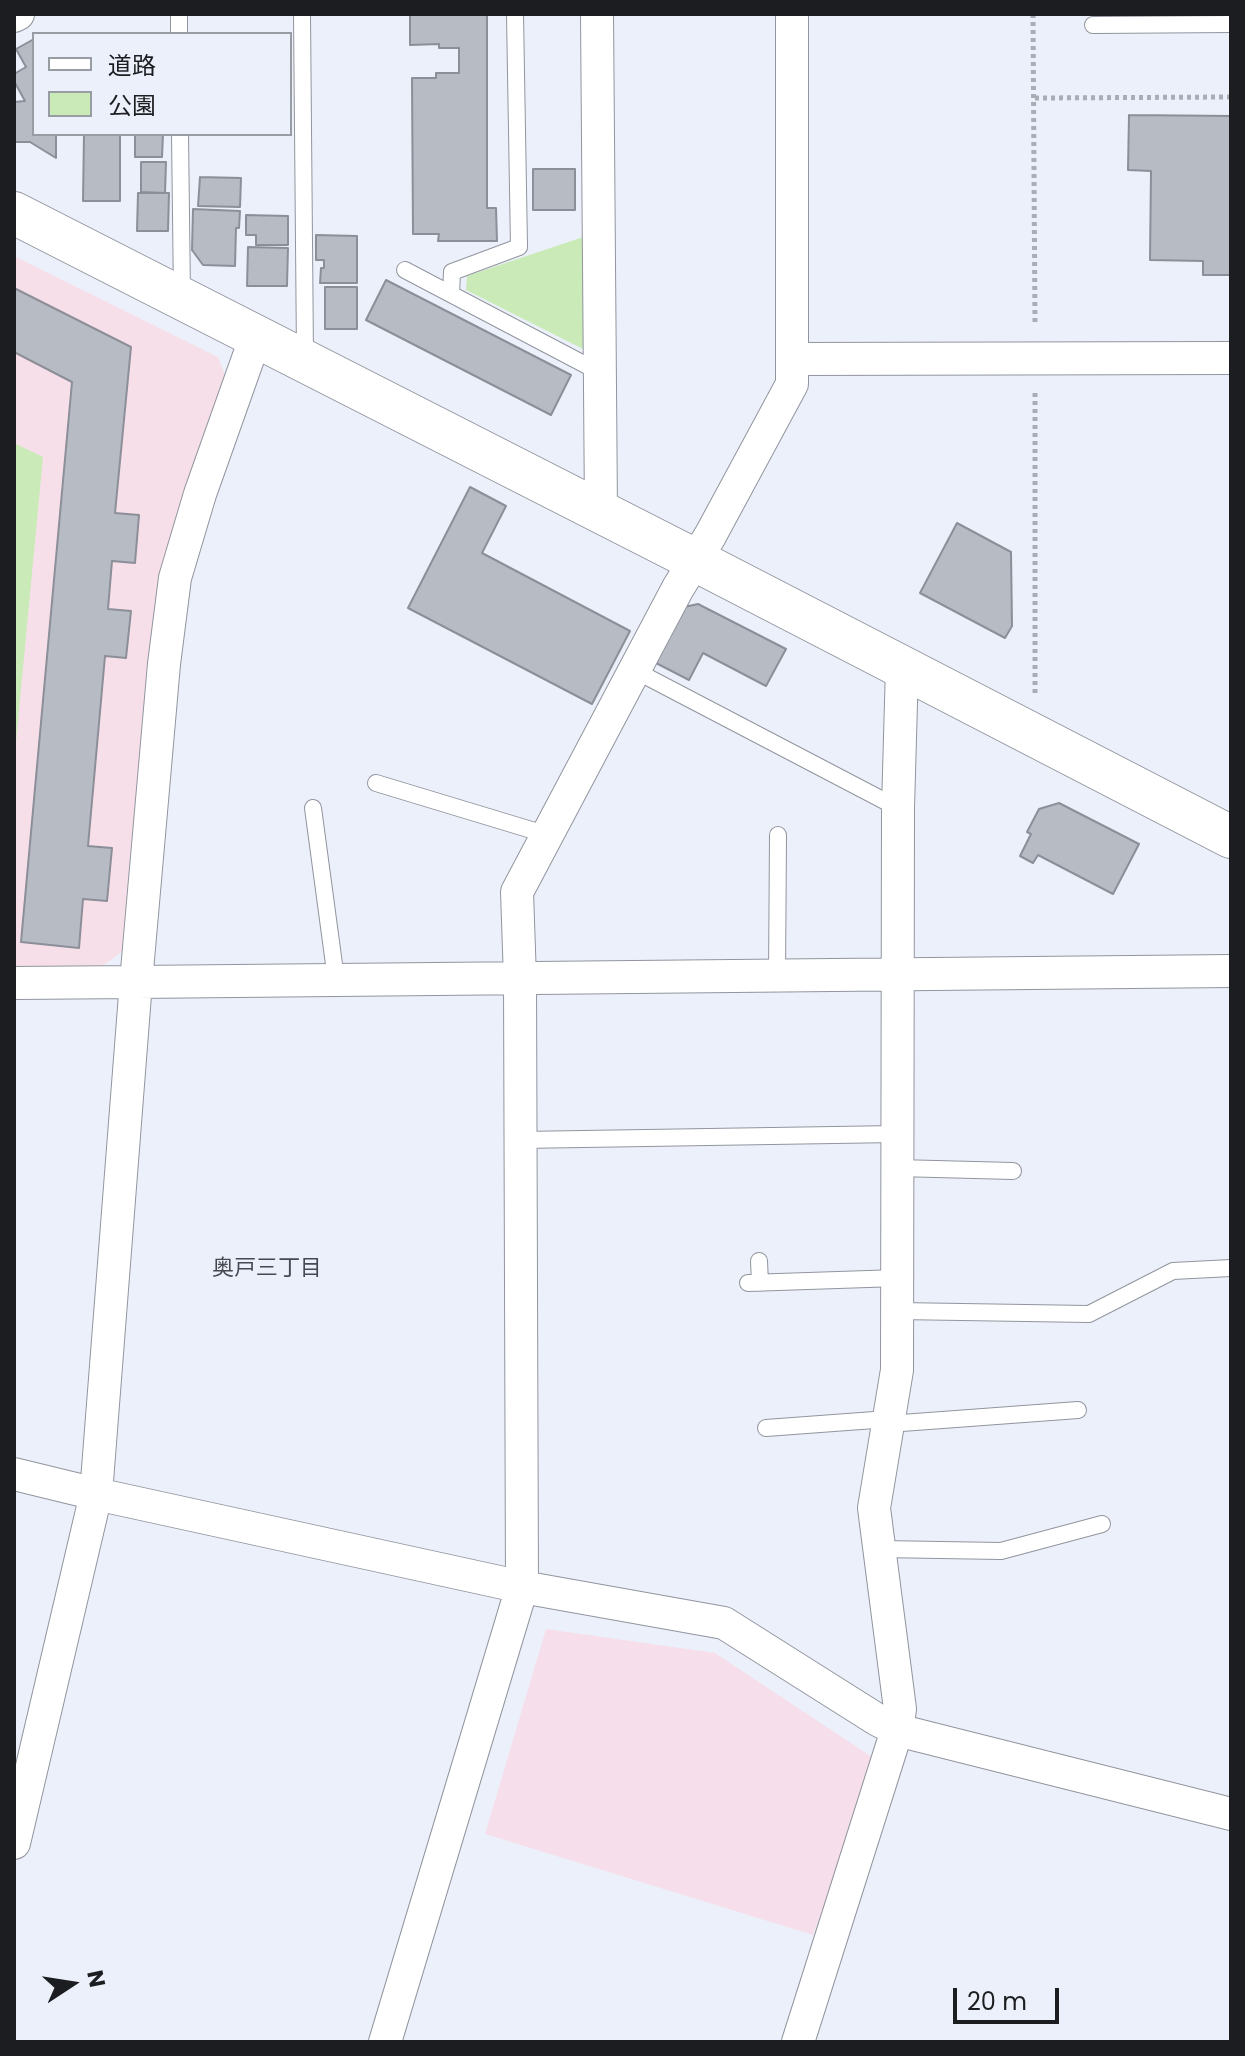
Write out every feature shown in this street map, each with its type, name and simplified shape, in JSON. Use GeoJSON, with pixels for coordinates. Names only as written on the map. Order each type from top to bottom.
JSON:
{"type":"FeatureCollection","features":[{"type":"Feature","properties":{"kind":"street"},"geometry":{"type":"LineString","coordinates":[[597,14],[601,512]]}},
{"type":"Feature","properties":{"kind":"street"},"geometry":{"type":"LineString","coordinates":[[385,2042],[522,1587],[517,892],[634,670],[792,384],[792,14]]}},
{"type":"Feature","properties":{"kind":"street"},"geometry":{"type":"LineString","coordinates":[[14,213],[1231,837]]}},
{"type":"Feature","properties":{"kind":"street"},"geometry":{"type":"LineString","coordinates":[[14,1843],[96,1494],[136,982],[164,664],[175,578],[200,494],[256,336]]}},
{"type":"Feature","properties":{"kind":"street"},"geometry":{"type":"LineString","coordinates":[[793,359],[1231,358]]}},
{"type":"Feature","properties":{"kind":"street"},"geometry":{"type":"LineString","coordinates":[[798,2042],[897,1730],[900,1709],[874,1508],[897,1370],[898,808],[902,667]]}},
{"type":"Feature","properties":{"kind":"street"},"geometry":{"type":"LineString","coordinates":[[14,983],[1231,971]]}},
{"type":"Feature","properties":{"kind":"street"},"geometry":{"type":"LineString","coordinates":[[14,1474],[522,1587],[724,1623],[897,1730],[1231,1814]]}},
{"type":"Feature","properties":{"kind":"lane"},"geometry":{"type":"LineString","coordinates":[[302,14],[305,362]]}},
{"type":"Feature","properties":{"kind":"lane"},"geometry":{"type":"LineString","coordinates":[[451,294],[452,272],[519,247],[515,14]]}},
{"type":"Feature","properties":{"kind":"lane"},"geometry":{"type":"LineString","coordinates":[[1093,25],[1231,24]]}},
{"type":"Feature","properties":{"kind":"lane"},"geometry":{"type":"LineString","coordinates":[[180,136],[182,299]]}},
{"type":"Feature","properties":{"kind":"lane"},"geometry":{"type":"LineString","coordinates":[[405,270],[599,372]]}},
{"type":"Feature","properties":{"kind":"lane"},"geometry":{"type":"LineString","coordinates":[[634,670],[898,808]]}},
{"type":"Feature","properties":{"kind":"lane"},"geometry":{"type":"LineString","coordinates":[[376,783],[548,835]]}},
{"type":"Feature","properties":{"kind":"lane"},"geometry":{"type":"LineString","coordinates":[[313,808],[336,979]]}},
{"type":"Feature","properties":{"kind":"lane"},"geometry":{"type":"LineString","coordinates":[[777,976],[778,835]]}},
{"type":"Feature","properties":{"kind":"lane"},"geometry":{"type":"LineString","coordinates":[[520,1140],[897,1134]]}},
{"type":"Feature","properties":{"kind":"lane"},"geometry":{"type":"LineString","coordinates":[[897,1168],[1013,1171]]}},
{"type":"Feature","properties":{"kind":"lane"},"geometry":{"type":"LineString","coordinates":[[759,1261],[754,1283],[898,1278]]}},
{"type":"Feature","properties":{"kind":"lane"},"geometry":{"type":"LineString","coordinates":[[898,1311],[1089,1314],[1173,1271],[1231,1268]]}},
{"type":"Feature","properties":{"kind":"lane"},"geometry":{"type":"LineString","coordinates":[[766,1428],[1078,1410]]}},
{"type":"Feature","properties":{"kind":"lane"},"geometry":{"type":"LineString","coordinates":[[880,1549],[1001,1551],[1102,1524]]}},
{"type":"Feature","properties":{"kind":"path"},"geometry":{"type":"LineString","coordinates":[[1035,98],[1231,97]]}},
{"type":"Feature","properties":{"kind":"shaded area"},"geometry":{"type":"Polygon","coordinates":[[[14,256],[218,357],[226,377],[164,570],[122,952],[98,969],[14,968],[14,256]]]}},
{"type":"Feature","properties":{"kind":"shaded area"},"geometry":{"type":"Polygon","coordinates":[[[546,1629],[715,1653],[878,1761],[813,1935],[485,1834],[546,1629]]]}},
{"type":"Feature","properties":{"kind":"green space"},"geometry":{"type":"Polygon","coordinates":[[[583,237],[583,349],[466,290],[467,276],[583,237]]]}},
{"type":"Feature","properties":{"kind":"green space"},"geometry":{"type":"Polygon","coordinates":[[[14,443],[43,457],[14,763],[14,443]]]}},
{"type":"Feature","properties":{"kind":"building"},"geometry":{"type":"Polygon","coordinates":[[[410,14],[487,14],[487,208],[496,208],[497,241],[438,241],[439,234],[413,234],[412,78],[436,78],[436,73],[459,73],[459,48],[439,48],[439,44],[410,45],[410,14]]]}},
{"type":"Feature","properties":{"kind":"building"},"geometry":{"type":"Polygon","coordinates":[[[32,40],[32,136],[56,136],[56,158],[30,142],[14,142],[14,102],[25,101],[14,81],[14,74],[26,67],[16,49],[32,40]]]}},
{"type":"Feature","properties":{"kind":"building"},"geometry":{"type":"Polygon","coordinates":[[[1129,115],[1231,116],[1231,275],[1203,275],[1203,261],[1150,260],[1151,171],[1128,170],[1129,115]]]}},
{"type":"Feature","properties":{"kind":"building"},"geometry":{"type":"Polygon","coordinates":[[[84,136],[120,136],[120,201],[83,201],[84,136]]]}},
{"type":"Feature","properties":{"kind":"building"},"geometry":{"type":"Polygon","coordinates":[[[135,136],[163,136],[162,157],[135,157],[135,136]]]}},
{"type":"Feature","properties":{"kind":"building"},"geometry":{"type":"Polygon","coordinates":[[[141,162],[166,162],[165,193],[141,192],[141,162]]]}},
{"type":"Feature","properties":{"kind":"building"},"geometry":{"type":"Polygon","coordinates":[[[533,169],[575,169],[575,210],[533,210],[533,169]]]}},
{"type":"Feature","properties":{"kind":"building"},"geometry":{"type":"Polygon","coordinates":[[[200,177],[241,178],[240,207],[198,206],[200,177]]]}},
{"type":"Feature","properties":{"kind":"building"},"geometry":{"type":"Polygon","coordinates":[[[138,193],[169,193],[168,231],[137,231],[138,193]]]}},
{"type":"Feature","properties":{"kind":"building"},"geometry":{"type":"Polygon","coordinates":[[[193,209],[240,211],[239,228],[236,228],[235,266],[203,265],[192,250],[193,209]]]}},
{"type":"Feature","properties":{"kind":"building"},"geometry":{"type":"Polygon","coordinates":[[[246,215],[288,216],[288,245],[256,245],[256,235],[246,235],[246,215]]]}},
{"type":"Feature","properties":{"kind":"building"},"geometry":{"type":"Polygon","coordinates":[[[316,235],[357,236],[357,283],[320,283],[324,260],[316,260],[316,235]]]}},
{"type":"Feature","properties":{"kind":"building"},"geometry":{"type":"Polygon","coordinates":[[[248,247],[288,248],[287,286],[247,286],[248,247]]]}},
{"type":"Feature","properties":{"kind":"building"},"geometry":{"type":"Polygon","coordinates":[[[386,280],[571,375],[551,415],[366,320],[386,280]]]}},
{"type":"Feature","properties":{"kind":"building"},"geometry":{"type":"Polygon","coordinates":[[[325,287],[357,287],[357,329],[325,329],[325,287]]]}},
{"type":"Feature","properties":{"kind":"building"},"geometry":{"type":"Polygon","coordinates":[[[14,288],[131,347],[115,513],[139,515],[135,563],[112,561],[108,609],[131,611],[126,658],[105,656],[88,846],[112,848],[107,901],[83,899],[79,948],[21,942],[72,382],[14,352],[14,288]]]}},
{"type":"Feature","properties":{"kind":"building"},"geometry":{"type":"Polygon","coordinates":[[[470,487],[506,506],[482,553],[630,631],[592,704],[408,608],[470,487]]]}},
{"type":"Feature","properties":{"kind":"building"},"geometry":{"type":"Polygon","coordinates":[[[957,523],[1011,552],[1012,626],[1005,638],[920,593],[957,523]]]}},
{"type":"Feature","properties":{"kind":"building"},"geometry":{"type":"Polygon","coordinates":[[[698,604],[786,649],[766,686],[703,653],[689,680],[656,663],[684,607],[698,604]]]}},
{"type":"Feature","properties":{"kind":"building"},"geometry":{"type":"Polygon","coordinates":[[[1059,803],[1139,844],[1113,894],[1038,855],[1033,863],[1020,856],[1031,834],[1027,832],[1039,809],[1059,803]]]}},
{"type":"Feature","properties":{"kind":"district","name":"奥戸三丁目"},"geometry":{"type":"Point","coordinates":[267,1269]}}]}
